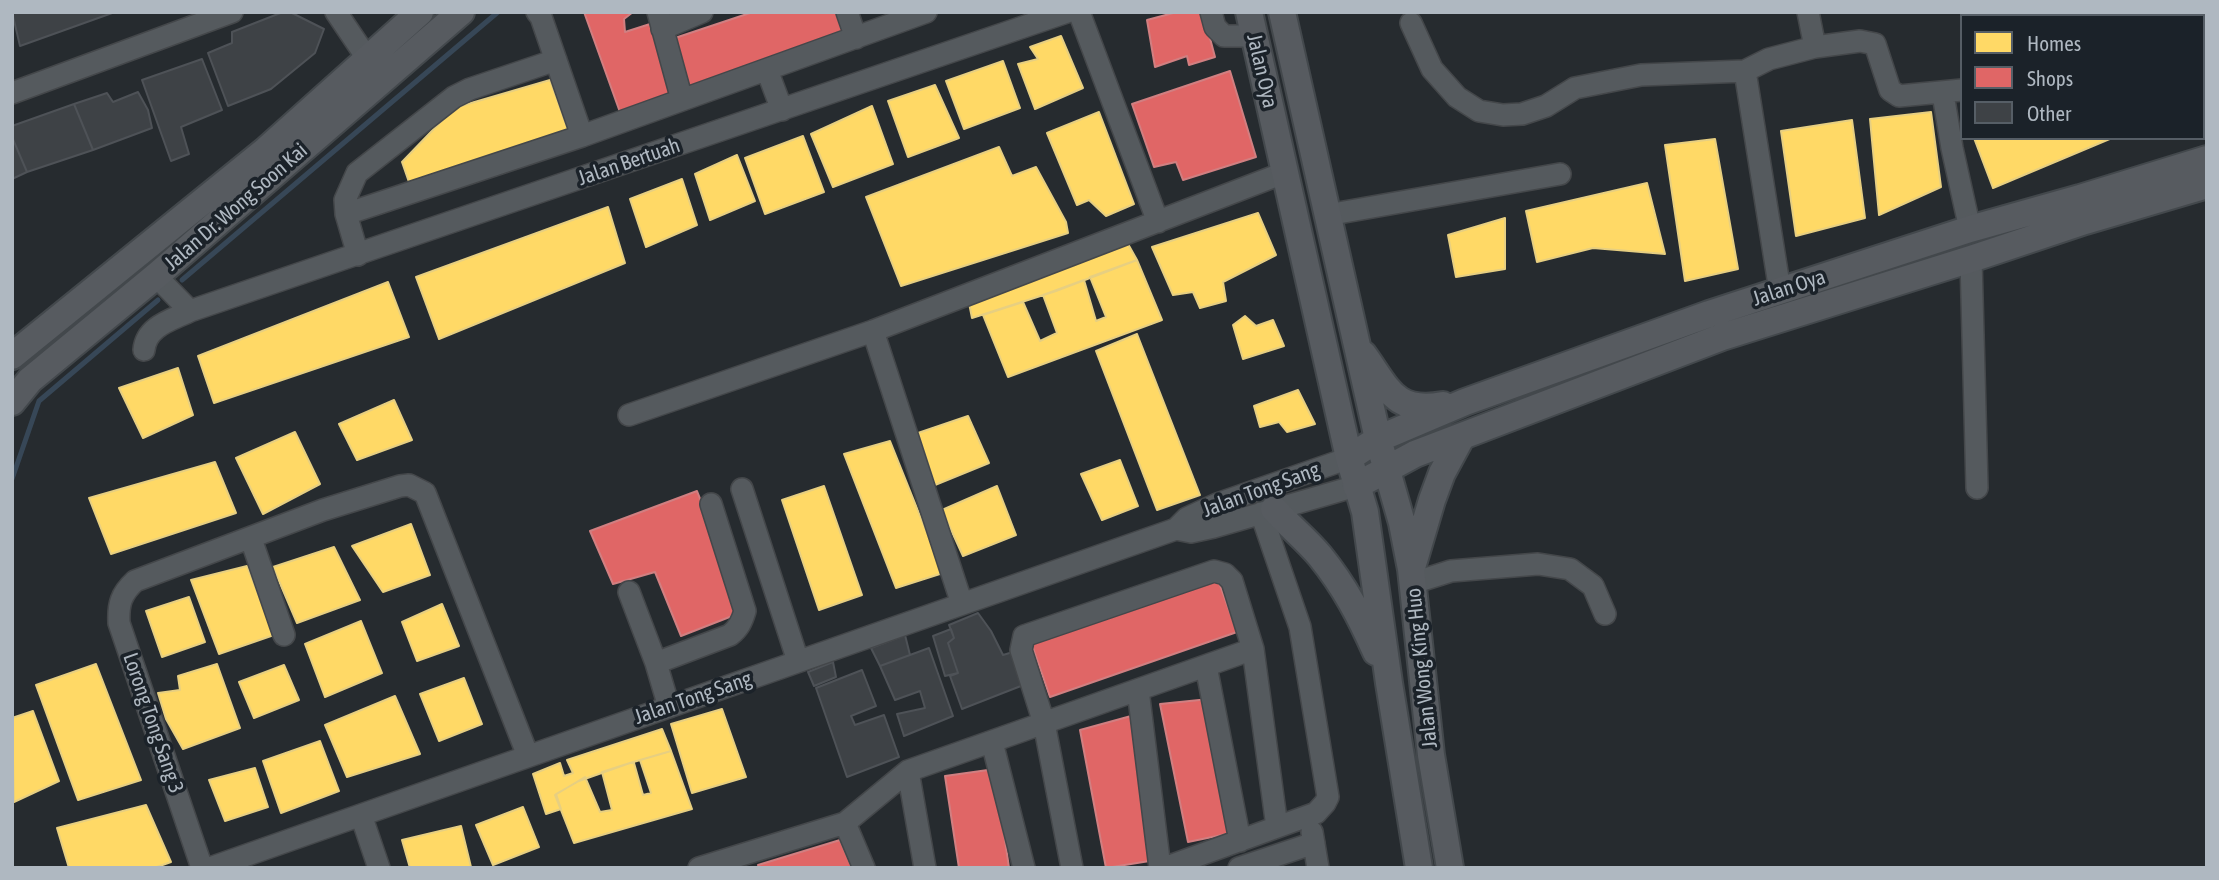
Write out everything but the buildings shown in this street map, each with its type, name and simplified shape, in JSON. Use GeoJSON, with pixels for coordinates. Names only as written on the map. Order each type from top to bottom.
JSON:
{"type":"FeatureCollection","features":[{"type":"Feature","properties":{"kind":"main road","name":"Jalan Dr. Wong Soon Kai"},"geometry":{"type":"LineString","coordinates":[[12,356],[266,150],[420,12]]}},
{"type":"Feature","properties":{"kind":"main road","name":"Jalan Dr. Wong Soon Kai"},"geometry":{"type":"LineString","coordinates":[[12,402],[30,380],[156,276],[461,12]]}},
{"type":"Feature","properties":{"kind":"main road","name":"Jalan Oya"},"geometry":{"type":"LineString","coordinates":[[1283,13],[1357,347],[1387,469]]}},
{"type":"Feature","properties":{"kind":"main road","name":"Jalan Oya"},"geometry":{"type":"LineString","coordinates":[[1252,24],[1356,486],[1415,454],[1722,337],[2085,221],[2207,185]]}},
{"type":"Feature","properties":{"kind":"main road","name":"Jalan Oya"},"geometry":{"type":"LineString","coordinates":[[1349,458],[1378,439],[1465,401],[1697,318],[1970,229],[2207,159]]}},
{"type":"Feature","properties":{"kind":"main road"},"geometry":{"type":"LineString","coordinates":[[1357,347],[1396,399],[1405,404],[1427,408],[1465,401]]}},
{"type":"Feature","properties":{"kind":"main road"},"geometry":{"type":"LineString","coordinates":[[1412,576],[1432,500],[1442,473],[1462,436]]}},
{"type":"Feature","properties":{"kind":"main road","name":"Jalan Wong King Huo"},"geometry":{"type":"LineString","coordinates":[[1387,469],[1402,523],[1412,576],[1431,755],[1450,868]]}},
{"type":"Feature","properties":{"kind":"main road","name":"Jalan Wong King Huo"},"geometry":{"type":"LineString","coordinates":[[1356,486],[1365,512],[1419,868]]}},
{"type":"Feature","properties":{"kind":"main road"},"geometry":{"type":"LineString","coordinates":[[1267,511],[1318,554],[1345,590],[1356,607],[1389,682]]}},
{"type":"Feature","properties":{"kind":"street"},"geometry":{"type":"LineString","coordinates":[[12,93],[232,12]]}},
{"type":"Feature","properties":{"kind":"street"},"geometry":{"type":"LineString","coordinates":[[336,12],[367,58]]}},
{"type":"Feature","properties":{"kind":"street"},"geometry":{"type":"LineString","coordinates":[[682,100],[660,20],[702,12]]}},
{"type":"Feature","properties":{"kind":"street"},"geometry":{"type":"LineString","coordinates":[[847,12],[856,38]]}},
{"type":"Feature","properties":{"kind":"street"},"geometry":{"type":"LineString","coordinates":[[346,214],[582,136],[926,12]]}},
{"type":"Feature","properties":{"kind":"street","name":"Jalan Bertuah"},"geometry":{"type":"LineString","coordinates":[[144,350],[146,337],[152,331],[190,311],[1067,12]]}},
{"type":"Feature","properties":{"kind":"street"},"geometry":{"type":"LineString","coordinates":[[1079,12],[1158,222]]}},
{"type":"Feature","properties":{"kind":"street"},"geometry":{"type":"LineString","coordinates":[[1211,12],[1215,27],[1224,36],[1252,24]]}},
{"type":"Feature","properties":{"kind":"street"},"geometry":{"type":"LineString","coordinates":[[1808,12],[1815,47]]}},
{"type":"Feature","properties":{"kind":"street"},"geometry":{"type":"LineString","coordinates":[[541,14],[582,136]]}},
{"type":"Feature","properties":{"kind":"street"},"geometry":{"type":"LineString","coordinates":[[1411,23],[1432,69],[1457,97],[1479,111],[1503,115],[1522,114],[1546,106],[1575,88],[1641,75],[1745,71],[1769,59],[1815,47],[1870,41],[1875,44],[1891,90],[1899,96],[1952,92],[1952,148],[1970,229]]}},
{"type":"Feature","properties":{"kind":"street"},"geometry":{"type":"LineString","coordinates":[[358,255],[346,214],[345,200],[357,173],[454,97],[556,60]]}},
{"type":"Feature","properties":{"kind":"street"},"geometry":{"type":"LineString","coordinates":[[767,70],[782,110]]}},
{"type":"Feature","properties":{"kind":"street"},"geometry":{"type":"LineString","coordinates":[[1745,71],[1780,291]]}},
{"type":"Feature","properties":{"kind":"street"},"geometry":{"type":"LineString","coordinates":[[629,415],[873,331],[1286,173]]}},
{"type":"Feature","properties":{"kind":"street"},"geometry":{"type":"LineString","coordinates":[[1327,215],[1560,174]]}},
{"type":"Feature","properties":{"kind":"street"},"geometry":{"type":"LineString","coordinates":[[1971,259],[1977,488]]}},
{"type":"Feature","properties":{"kind":"street"},"geometry":{"type":"LineString","coordinates":[[156,276],[190,311]]}},
{"type":"Feature","properties":{"kind":"street"},"geometry":{"type":"LineString","coordinates":[[873,331],[962,604]]}},
{"type":"Feature","properties":{"kind":"street","name":"Jalan Tong Sang"},"geometry":{"type":"LineString","coordinates":[[210,868],[1176,529],[1187,518],[1217,504],[1349,458]]}},
{"type":"Feature","properties":{"kind":"street"},"geometry":{"type":"LineString","coordinates":[[284,635],[251,539],[323,510],[409,485],[425,493],[528,756]]}},
{"type":"Feature","properties":{"kind":"street","name":"Jalan Tong Sang"},"geometry":{"type":"LineString","coordinates":[[1176,529],[1191,532],[1356,486]]}},
{"type":"Feature","properties":{"kind":"street"},"geometry":{"type":"LineString","coordinates":[[742,489],[798,662]]}},
{"type":"Feature","properties":{"kind":"street"},"geometry":{"type":"LineString","coordinates":[[656,663],[730,635],[743,620],[745,611],[711,505]]}},
{"type":"Feature","properties":{"kind":"street"},"geometry":{"type":"LineString","coordinates":[[1138,690],[1162,868],[1309,816],[1325,803],[1328,797],[1326,780],[1300,627],[1267,511]]}},
{"type":"Feature","properties":{"kind":"street","name":"Lorong Tong Sang 3"},"geometry":{"type":"LineString","coordinates":[[202,868],[119,624],[118,607],[123,592],[135,580],[251,539]]}},
{"type":"Feature","properties":{"kind":"street"},"geometry":{"type":"LineString","coordinates":[[1412,576],[1451,570],[1538,564],[1570,569],[1593,586],[1605,614]]}},
{"type":"Feature","properties":{"kind":"street"},"geometry":{"type":"LineString","coordinates":[[1072,868],[1044,723],[1021,650],[1023,640],[1027,634],[1214,571],[1225,574],[1232,581],[1253,649],[1277,827]]}},
{"type":"Feature","properties":{"kind":"street"},"geometry":{"type":"LineString","coordinates":[[629,592],[656,663],[668,707]]}},
{"type":"Feature","properties":{"kind":"street"},"geometry":{"type":"LineString","coordinates":[[699,868],[740,861],[845,824],[908,771],[1253,649]]}},
{"type":"Feature","properties":{"kind":"street"},"geometry":{"type":"LineString","coordinates":[[1206,666],[1240,841]]}},
{"type":"Feature","properties":{"kind":"street"},"geometry":{"type":"LineString","coordinates":[[992,742],[1024,868]]}},
{"type":"Feature","properties":{"kind":"street"},"geometry":{"type":"LineString","coordinates":[[908,771],[925,868]]}},
{"type":"Feature","properties":{"kind":"street"},"geometry":{"type":"LineString","coordinates":[[360,815],[379,868]]}},
{"type":"Feature","properties":{"kind":"street"},"geometry":{"type":"LineString","coordinates":[[1309,816],[1318,868]]}},
{"type":"Feature","properties":{"kind":"street"},"geometry":{"type":"LineString","coordinates":[[845,824],[864,868]]}},
{"type":"Feature","properties":{"kind":"street"},"geometry":{"type":"LineString","coordinates":[[1239,868],[1266,863],[1314,843]]}},
{"type":"Feature","properties":{"kind":"waterway"},"geometry":{"type":"LineString","coordinates":[[182,280],[498,12]]}},
{"type":"Feature","properties":{"kind":"waterway"},"geometry":{"type":"LineString","coordinates":[[12,479],[39,401],[158,300]]}}]}
